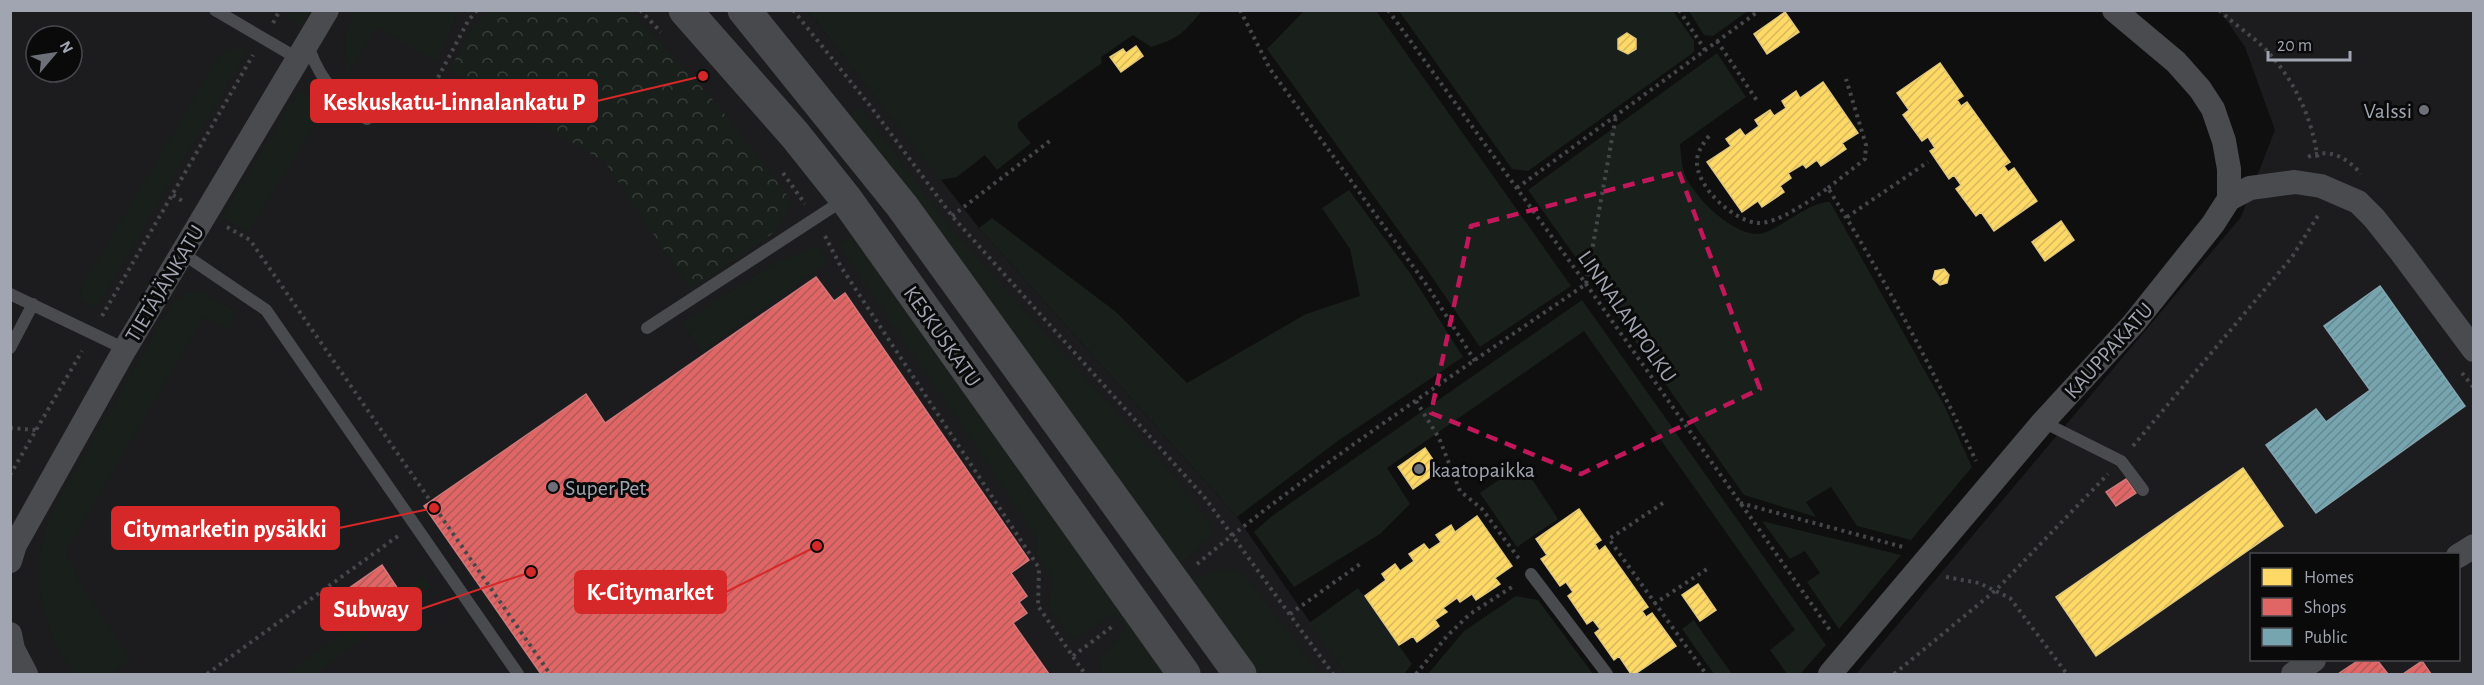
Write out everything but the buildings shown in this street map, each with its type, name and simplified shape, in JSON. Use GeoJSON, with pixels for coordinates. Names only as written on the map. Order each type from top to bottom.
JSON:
{"type":"FeatureCollection","features":[{"type":"Feature","properties":{"kind":"main road","name":"KESKUSKATU"},"geometry":{"type":"LineString","coordinates":[[686,10],[795,135],[846,199],[1184,675]]}},
{"type":"Feature","properties":{"kind":"main road","name":"KESKUSKATU"},"geometry":{"type":"LineString","coordinates":[[744,10],[902,206],[1240,675]]}},
{"type":"Feature","properties":{"kind":"street"},"geometry":{"type":"LineString","coordinates":[[2114,10],[2176,62],[2200,88],[2213,109],[2224,141],[2229,169],[2229,199],[2250,188],[2295,182],[2321,186],[2358,202],[2374,218],[2474,350]]}},
{"type":"Feature","properties":{"kind":"street","name":"TIETÄJÄNKATU"},"geometry":{"type":"LineString","coordinates":[[10,561],[15,545],[125,349],[325,14]]}},
{"type":"Feature","properties":{"kind":"street","name":"KAUPPAKATU"},"geometry":{"type":"LineString","coordinates":[[1830,675],[2043,422],[2134,323],[2229,199]]}},
{"type":"Feature","properties":{"kind":"street"},"geometry":{"type":"LineString","coordinates":[[2460,555],[2474,546]]}},
{"type":"Feature","properties":{"kind":"street"},"geometry":{"type":"LineString","coordinates":[[10,634],[13,649],[26,675]]}},
{"type":"Feature","properties":{"kind":"street"},"geometry":{"type":"LineString","coordinates":[[2293,675],[2313,661]]}},
{"type":"Feature","properties":{"kind":"lane"},"geometry":{"type":"LineString","coordinates":[[215,10],[297,58]]}},
{"type":"Feature","properties":{"kind":"lane"},"geometry":{"type":"LineString","coordinates":[[325,14],[310,51],[318,72],[344,102],[367,119]]}},
{"type":"Feature","properties":{"kind":"lane"},"geometry":{"type":"LineString","coordinates":[[646,328],[846,199]]}},
{"type":"Feature","properties":{"kind":"lane"},"geometry":{"type":"LineString","coordinates":[[182,253],[266,310],[518,675]]}},
{"type":"Feature","properties":{"kind":"lane"},"geometry":{"type":"LineString","coordinates":[[10,294],[125,349]]}},
{"type":"Feature","properties":{"kind":"lane"},"geometry":{"type":"LineString","coordinates":[[10,348],[33,304]]}},
{"type":"Feature","properties":{"kind":"lane"},"geometry":{"type":"LineString","coordinates":[[2043,422],[2121,461],[2143,490]]}},
{"type":"Feature","properties":{"kind":"lane"},"geometry":{"type":"LineString","coordinates":[[1531,574],[1607,675]]}},
{"type":"Feature","properties":{"kind":"path"},"geometry":{"type":"LineString","coordinates":[[10,475],[280,10]]}},
{"type":"Feature","properties":{"kind":"path"},"geometry":{"type":"LineString","coordinates":[[424,104],[468,21],[477,10]]}},
{"type":"Feature","properties":{"kind":"path"},"geometry":{"type":"LineString","coordinates":[[640,10],[665,36]]}},
{"type":"Feature","properties":{"kind":"path"},"geometry":{"type":"LineString","coordinates":[[793,10],[871,107],[952,216],[1072,352],[1168,454],[1233,534],[1333,675]]}},
{"type":"Feature","properties":{"kind":"path"},"geometry":{"type":"LineString","coordinates":[[1240,10],[1270,69],[1428,287],[1475,361]]}},
{"type":"Feature","properties":{"kind":"path","name":"LINNALANPOLKU"},"geometry":{"type":"LineString","coordinates":[[1388,10],[1586,284],[1838,642]]}},
{"type":"Feature","properties":{"kind":"path"},"geometry":{"type":"LineString","coordinates":[[1679,10],[1705,50]]}},
{"type":"Feature","properties":{"kind":"path"},"geometry":{"type":"LineString","coordinates":[[1517,188],[1760,10]]}},
{"type":"Feature","properties":{"kind":"path"},"geometry":{"type":"LineString","coordinates":[[1894,675],[1996,590],[2121,461],[2292,257],[2319,213],[2321,186],[2313,128],[2288,77],[2260,44],[2219,10]]}},
{"type":"Feature","properties":{"kind":"path"},"geometry":{"type":"LineString","coordinates":[[1718,41],[1758,102]]}},
{"type":"Feature","properties":{"kind":"path"},"geometry":{"type":"LineString","coordinates":[[1709,135],[1699,149],[1696,163],[1703,180],[1727,211],[1744,220],[1760,223],[1779,217],[1828,188],[1865,159],[1866,145],[1846,79]]}},
{"type":"Feature","properties":{"kind":"path"},"geometry":{"type":"LineString","coordinates":[[1191,569],[1233,534],[1344,450],[1586,284],[1616,116]]}},
{"type":"Feature","properties":{"kind":"path"},"geometry":{"type":"LineString","coordinates":[[952,216],[1051,140]]}},
{"type":"Feature","properties":{"kind":"path"},"geometry":{"type":"LineString","coordinates":[[1847,217],[1928,162]]}},
{"type":"Feature","properties":{"kind":"path"},"geometry":{"type":"LineString","coordinates":[[781,170],[815,219],[841,267],[1039,568],[1038,606],[1085,675]]}},
{"type":"Feature","properties":{"kind":"path"},"geometry":{"type":"LineString","coordinates":[[1828,188],[1847,217],[1929,363],[1977,463]]}},
{"type":"Feature","properties":{"kind":"path"},"geometry":{"type":"LineString","coordinates":[[1416,400],[1439,438],[1460,491],[1482,509],[1531,574],[1470,614],[1447,636],[1416,675]]}},
{"type":"Feature","properties":{"kind":"path"},"geometry":{"type":"LineString","coordinates":[[10,428],[36,430]]}},
{"type":"Feature","properties":{"kind":"path"},"geometry":{"type":"LineString","coordinates":[[429,501],[550,675]]}},
{"type":"Feature","properties":{"kind":"path"},"geometry":{"type":"LineString","coordinates":[[1662,503],[1609,539],[1706,675]]}},
{"type":"Feature","properties":{"kind":"path"},"geometry":{"type":"LineString","coordinates":[[1739,503],[1910,549]]}},
{"type":"Feature","properties":{"kind":"path"},"geometry":{"type":"LineString","coordinates":[[207,675],[415,524]]}},
{"type":"Feature","properties":{"kind":"path"},"geometry":{"type":"LineString","coordinates":[[1290,614],[1360,564]]}},
{"type":"Feature","properties":{"kind":"path"},"geometry":{"type":"LineString","coordinates":[[1654,604],[1707,569]]}},
{"type":"Feature","properties":{"kind":"path"},"geometry":{"type":"LineString","coordinates":[[1996,590],[2010,598],[2067,675]]}},
{"type":"Feature","properties":{"kind":"path"},"geometry":{"type":"LineString","coordinates":[[1073,656],[1120,621]]}},
{"type":"Feature","properties":{"kind":"highlighted area"},"geometry":{"type":"Polygon","coordinates":[[[1679,172],[1760,389],[1581,474],[1431,413],[1471,226],[1679,172]]]}},
{"type":"Feature","properties":{"kind":"shaded area"},"geometry":{"type":"Polygon","coordinates":[[[10,11],[808,11],[979,228],[1237,517],[1346,674],[11,674],[10,11]]]}},
{"type":"Feature","properties":{"kind":"shaded area"},"geometry":{"type":"Polygon","coordinates":[[[2220,11],[2473,11],[2473,674],[1856,674],[2241,217],[2275,130],[2245,47],[2220,11]]]}},
{"type":"Feature","properties":{"kind":"green space"},"geometry":{"type":"Polygon","coordinates":[[[353,10],[460,11],[435,62],[378,27],[347,75],[345,38],[353,10]]]}},
{"type":"Feature","properties":{"kind":"green space"},"geometry":{"type":"Polygon","coordinates":[[[291,11],[311,11],[301,26],[287,17],[291,11]]]}},
{"type":"Feature","properties":{"kind":"green space"},"geometry":{"type":"Polygon","coordinates":[[[488,11],[631,11],[716,103],[792,201],[776,231],[691,290],[605,162],[450,70],[468,33],[488,11]]]}},
{"type":"Feature","properties":{"kind":"green space"},"geometry":{"type":"Polygon","coordinates":[[[808,11],[1202,11],[1185,30],[1169,41],[1151,47],[1133,35],[1101,57],[1102,63],[1018,122],[1018,128],[1031,143],[997,170],[985,155],[957,177],[940,180],[808,11]]]}},
{"type":"Feature","properties":{"kind":"green space"},"geometry":{"type":"Polygon","coordinates":[[[1399,11],[1673,11],[1694,41],[1694,52],[1528,171],[1512,169],[1399,11]]]}},
{"type":"Feature","properties":{"kind":"green space"},"geometry":{"type":"Polygon","coordinates":[[[1689,11],[1748,11],[1713,36],[1704,35],[1689,11]]]}},
{"type":"Feature","properties":{"kind":"green space"},"geometry":{"type":"Polygon","coordinates":[[[1303,12],[1377,12],[1571,286],[1480,347],[1423,264],[1267,49],[1303,12]]]}},
{"type":"Feature","properties":{"kind":"green space"},"geometry":{"type":"Polygon","coordinates":[[[229,49],[242,49],[247,52],[98,306],[95,308],[89,305],[81,296],[80,290],[218,57],[229,49]]]}},
{"type":"Feature","properties":{"kind":"green space"},"geometry":{"type":"Polygon","coordinates":[[[1717,53],[1746,97],[1680,144],[1683,169],[1688,182],[1705,204],[1717,214],[1741,230],[1753,234],[1772,230],[1815,205],[1830,202],[1944,405],[1972,467],[1911,540],[1857,526],[1831,487],[1806,502],[1816,517],[1744,495],[1528,190],[1717,53]]]}},
{"type":"Feature","properties":{"kind":"green space"},"geometry":{"type":"Polygon","coordinates":[[[300,89],[326,107],[248,233],[222,217],[300,89]]]}},
{"type":"Feature","properties":{"kind":"green space"},"geometry":{"type":"Polygon","coordinates":[[[860,107],[957,235],[1167,468],[1213,527],[1212,537],[1181,563],[1194,579],[1225,568],[1243,572],[1320,674],[1253,674],[848,116],[860,107]]]}},
{"type":"Feature","properties":{"kind":"green space"},"geometry":{"type":"Polygon","coordinates":[[[1349,190],[1410,273],[1463,357],[1339,440],[1237,517],[979,228],[992,218],[1116,312],[1187,383],[1306,314],[1360,296],[1350,249],[1322,208],[1349,190]]]}},
{"type":"Feature","properties":{"kind":"green space"},"geometry":{"type":"Polygon","coordinates":[[[856,234],[1172,674],[1103,674],[1098,662],[1126,628],[1115,613],[1072,640],[1049,608],[1052,577],[1036,554],[1038,538],[839,245],[856,234]]]}},
{"type":"Feature","properties":{"kind":"green space"},"geometry":{"type":"Polygon","coordinates":[[[818,245],[828,262],[702,352],[682,323],[773,264],[818,245]]]}},
{"type":"Feature","properties":{"kind":"green space"},"geometry":{"type":"Polygon","coordinates":[[[192,291],[203,292],[233,310],[235,319],[228,329],[204,317],[66,552],[77,577],[131,660],[115,671],[117,674],[75,674],[52,635],[42,603],[38,571],[44,536],[56,504],[173,302],[192,291]]]}},
{"type":"Feature","properties":{"kind":"green space"},"geometry":{"type":"Polygon","coordinates":[[[1582,300],[1826,645],[1800,674],[1787,674],[1770,650],[1795,630],[1584,331],[1387,468],[1410,504],[1380,534],[1294,587],[1254,532],[1272,516],[1582,300]]]}},
{"type":"Feature","properties":{"kind":"green space"},"geometry":{"type":"Polygon","coordinates":[[[1522,464],[1558,519],[1517,547],[1480,493],[1522,464]]]}},
{"type":"Feature","properties":{"kind":"green space"},"geometry":{"type":"Polygon","coordinates":[[[1762,521],[1901,555],[1839,629],[1807,582],[1820,573],[1805,551],[1790,559],[1762,521]]]}},
{"type":"Feature","properties":{"kind":"green space"},"geometry":{"type":"Polygon","coordinates":[[[423,575],[431,587],[316,674],[286,674],[423,575]]]}},
{"type":"Feature","properties":{"kind":"green space"},"geometry":{"type":"Polygon","coordinates":[[[1358,588],[1412,664],[1404,674],[1346,674],[1309,623],[1358,588]]]}},
{"type":"Feature","properties":{"kind":"green space"},"geometry":{"type":"Polygon","coordinates":[[[1516,596],[1538,600],[1593,674],[1428,674],[1464,631],[1516,596]]]}},
{"type":"Feature","properties":{"kind":"green space"},"geometry":{"type":"Polygon","coordinates":[[[1694,620],[1732,674],[1714,674],[1682,629],[1694,620]]]}},
{"type":"Feature","properties":{"kind":"place","name":"Keskuskatu-Linnalankatu P"},"geometry":{"type":"Point","coordinates":[703,76]}},
{"type":"Feature","properties":{"kind":"place","name":"Valssi"},"geometry":{"type":"Point","coordinates":[2424,110]}},
{"type":"Feature","properties":{"kind":"place","name":"kaatopaikka"},"geometry":{"type":"Point","coordinates":[1419,469]}},
{"type":"Feature","properties":{"kind":"place","name":"Super Pet"},"geometry":{"type":"Point","coordinates":[553,487]}},
{"type":"Feature","properties":{"kind":"place","name":"Citymarketin pysäkki"},"geometry":{"type":"Point","coordinates":[434,508]}},
{"type":"Feature","properties":{"kind":"place","name":"K-Citymarket"},"geometry":{"type":"Point","coordinates":[817,546]}},
{"type":"Feature","properties":{"kind":"place","name":"Subway"},"geometry":{"type":"Point","coordinates":[531,572]}}]}
